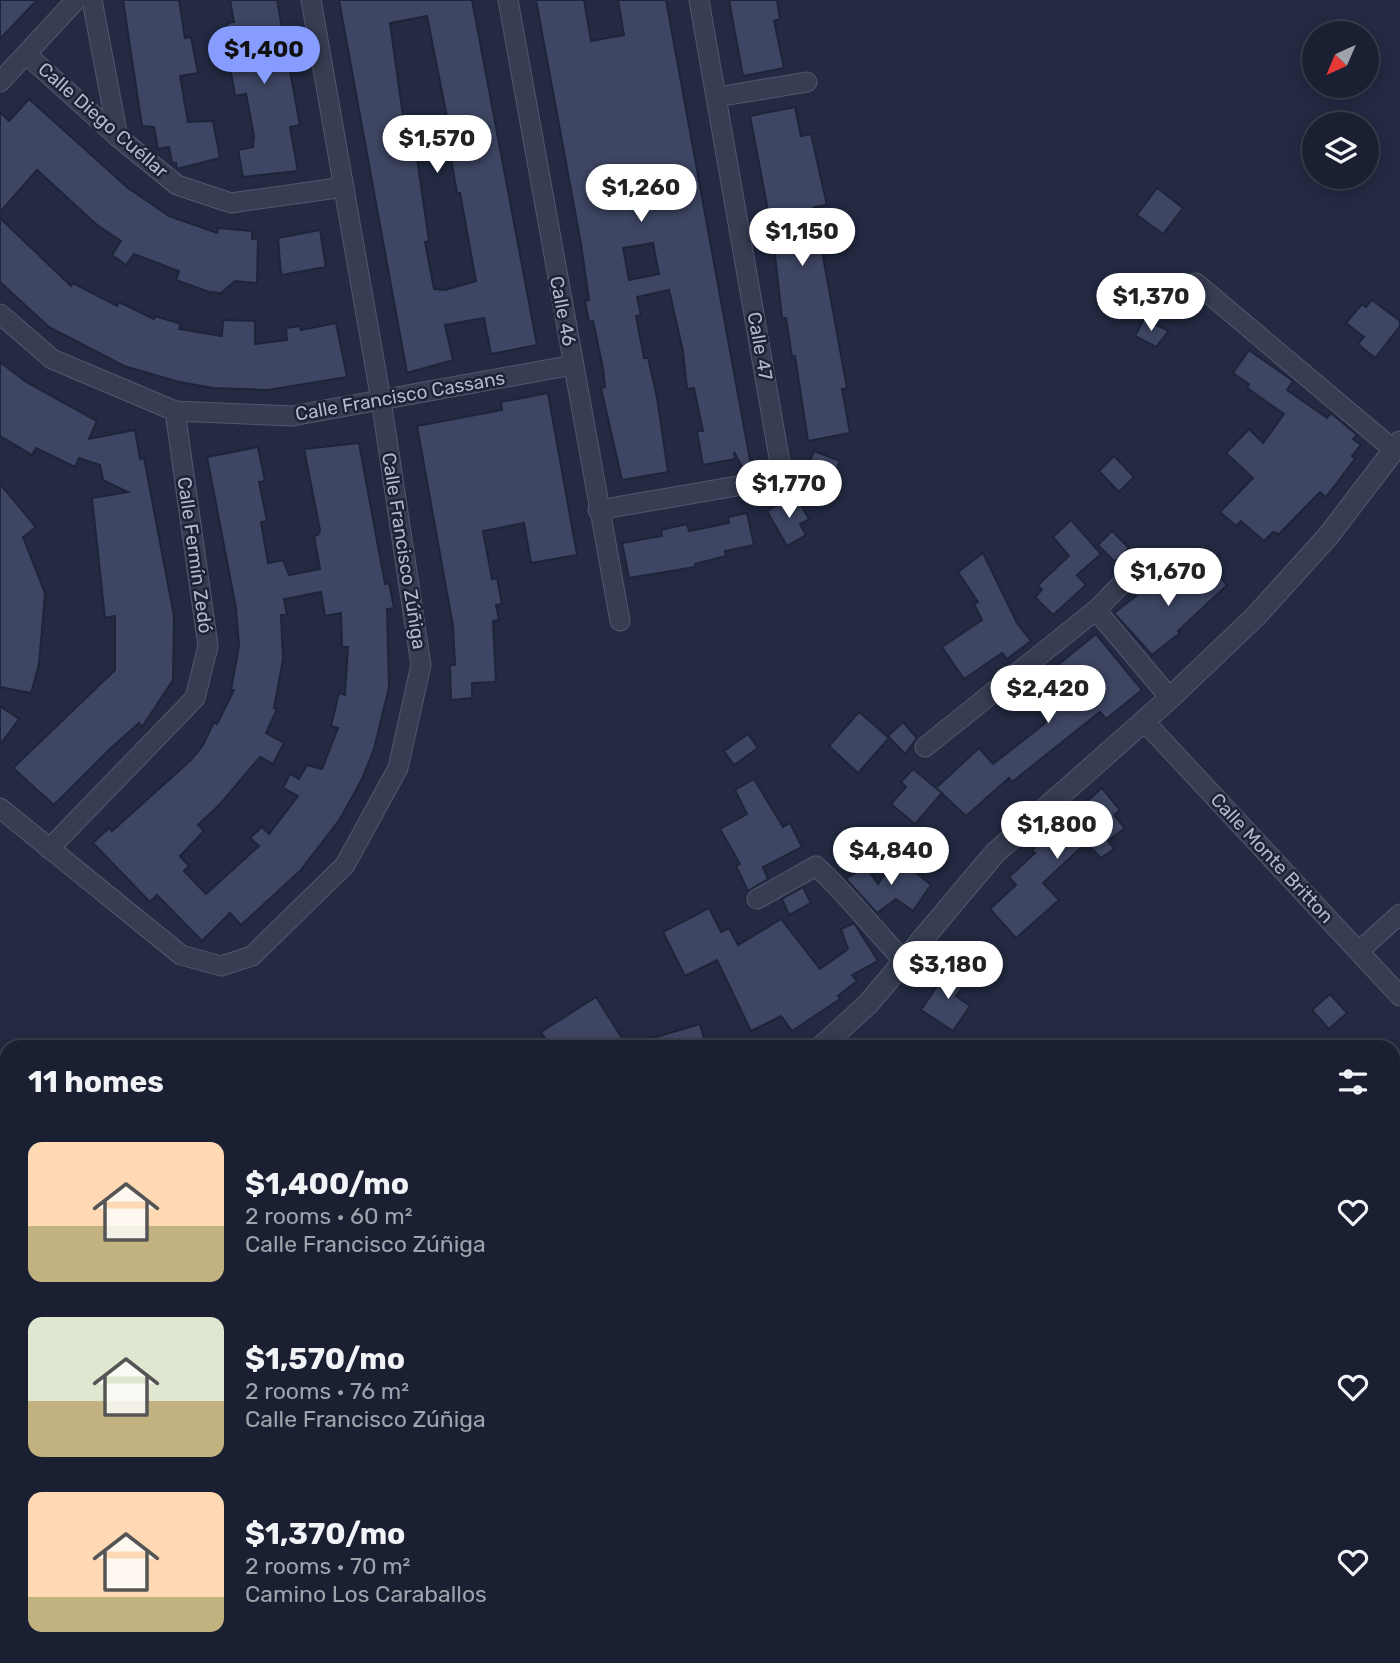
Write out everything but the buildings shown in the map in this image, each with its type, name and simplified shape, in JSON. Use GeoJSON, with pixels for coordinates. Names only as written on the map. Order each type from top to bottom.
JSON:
{"type":"FeatureCollection","features":[{"type":"Feature","properties":{"kind":"street"},"geometry":{"type":"LineString","coordinates":[[0,82],[76,0]]}},
{"type":"Feature","properties":{"kind":"street"},"geometry":{"type":"LineString","coordinates":[[92,0],[118,137]]}},
{"type":"Feature","properties":{"kind":"street","name":"Calle Francisco Zúñiga"},"geometry":{"type":"LineString","coordinates":[[0,808],[181,955],[221,967],[252,956],[345,865],[398,768],[421,665],[381,400],[311,0]]}},
{"type":"Feature","properties":{"kind":"street","name":"Calle 46"},"geometry":{"type":"LineString","coordinates":[[508,0],[620,621]]}},
{"type":"Feature","properties":{"kind":"street","name":"Calle 47"},"geometry":{"type":"LineString","coordinates":[[598,509],[760,482],[780,463],[699,0]]}},
{"type":"Feature","properties":{"kind":"street","name":"Calle Diego Cuéllar"},"geometry":{"type":"LineString","coordinates":[[26,54],[118,137],[177,185],[232,203],[344,187]]}},
{"type":"Feature","properties":{"kind":"street"},"geometry":{"type":"LineString","coordinates":[[717,97],[807,82]]}},
{"type":"Feature","properties":{"kind":"street"},"geometry":{"type":"LineString","coordinates":[[829,1040],[868,1004],[995,853],[1170,698],[1256,616],[1329,536],[1397,446],[1196,283]]}},
{"type":"Feature","properties":{"kind":"street","name":"Calle Francisco Cassans"},"geometry":{"type":"LineString","coordinates":[[0,314],[52,359],[175,411],[292,416],[573,365]]}},
{"type":"Feature","properties":{"kind":"street","name":"Calle Fermín Zedó"},"geometry":{"type":"LineString","coordinates":[[49,849],[195,698],[208,646],[175,411]]}},
{"type":"Feature","properties":{"kind":"street"},"geometry":{"type":"LineString","coordinates":[[925,747],[1097,610],[1144,561]]}},
{"type":"Feature","properties":{"kind":"street"},"geometry":{"type":"LineString","coordinates":[[1097,610],[1170,698]]}},
{"type":"Feature","properties":{"kind":"street","name":"Calle Monte Britton"},"geometry":{"type":"LineString","coordinates":[[1144,721],[1400,996]]}},
{"type":"Feature","properties":{"kind":"street"},"geometry":{"type":"LineString","coordinates":[[757,899],[816,866],[847,895],[871,927],[904,961]]}},
{"type":"Feature","properties":{"kind":"street"},"geometry":{"type":"LineString","coordinates":[[1359,951],[1400,914]]}}]}
